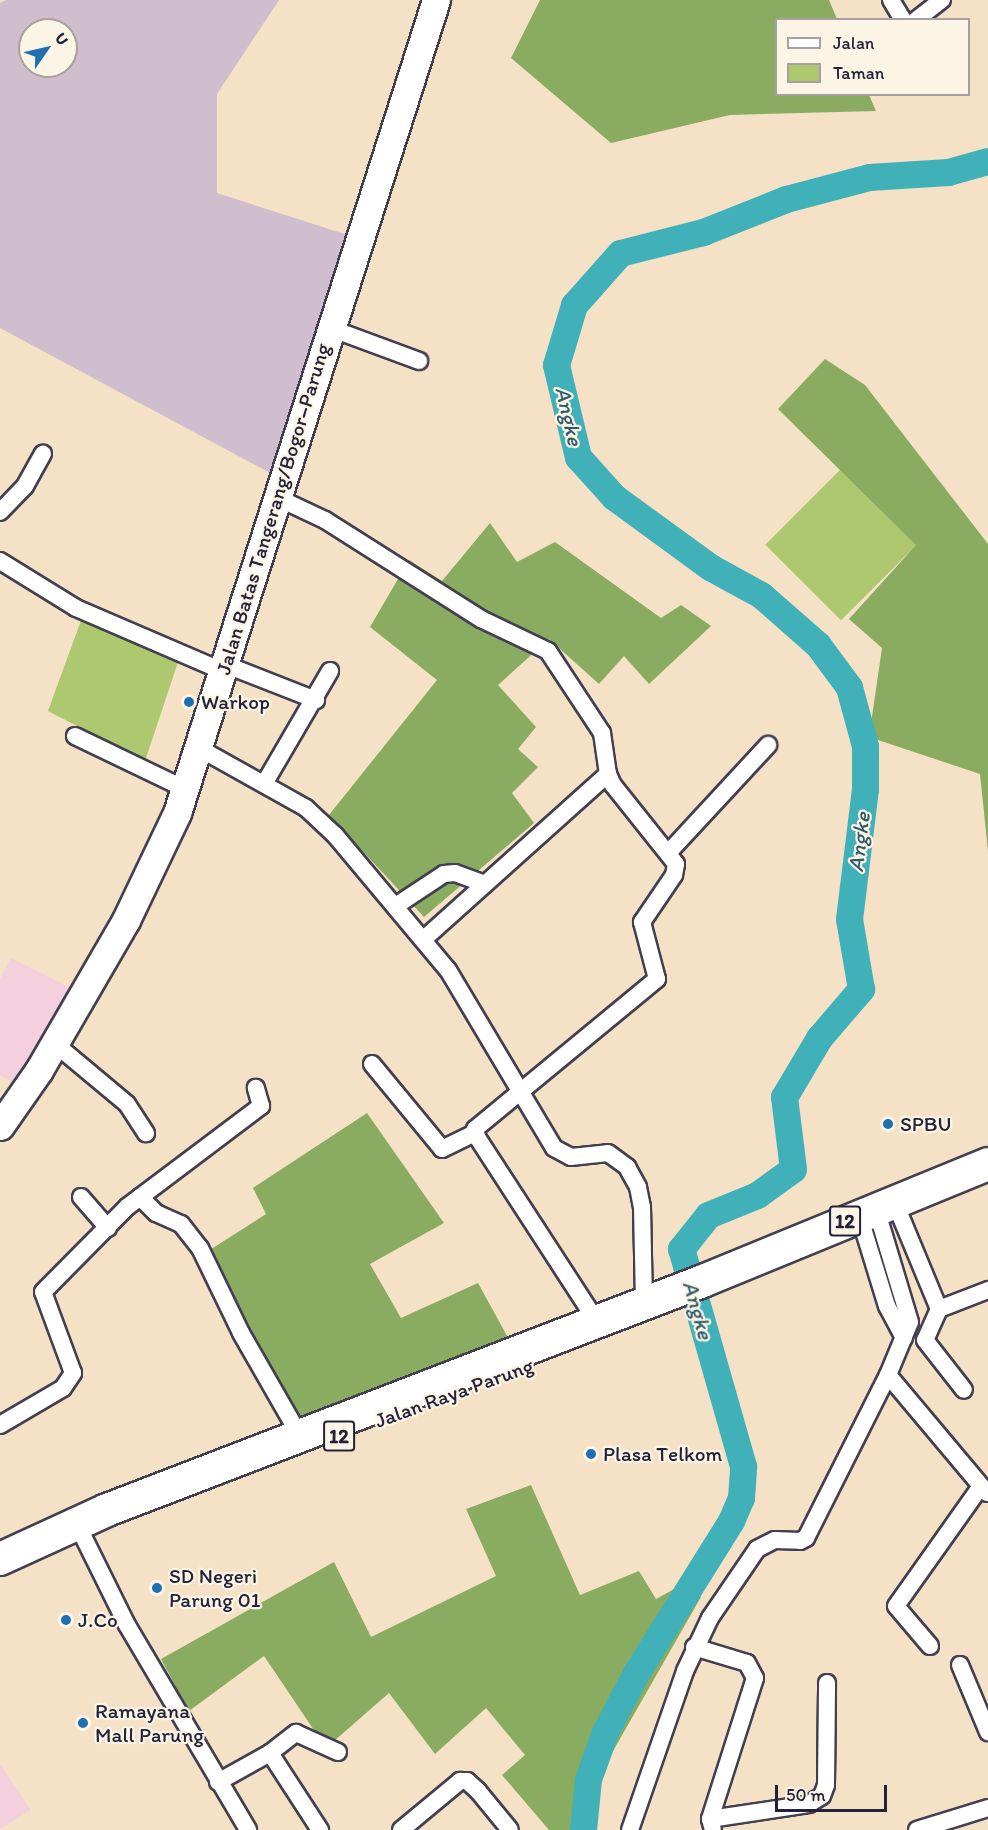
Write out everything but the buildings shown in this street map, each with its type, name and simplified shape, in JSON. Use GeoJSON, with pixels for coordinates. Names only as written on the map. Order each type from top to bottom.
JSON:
{"type":"FeatureCollection","features":[{"type":"Feature","properties":{"kind":"highway","name":"12"},"geometry":{"type":"LineString","coordinates":[[876,1219],[988,1164]]}},
{"type":"Feature","properties":{"kind":"highway","name":"12"},"geometry":{"type":"LineString","coordinates":[[692,1293],[876,1219],[988,1180]]}},
{"type":"Feature","properties":{"kind":"highway","name":"Jalan Raya Parung"},"geometry":{"type":"LineString","coordinates":[[0,1575],[81,1532],[300,1436],[644,1302],[692,1293]]}},
{"type":"Feature","properties":{"kind":"highway","name":"Jalan Raya Parung"},"geometry":{"type":"LineString","coordinates":[[0,1559],[81,1532],[320,1443],[692,1293]]}},
{"type":"Feature","properties":{"kind":"main road","name":"Jalan Batas Tangerang/Bogor–Parung"},"geometry":{"type":"LineString","coordinates":[[0,1126],[54,1044],[126,920],[162,849],[185,789],[330,327],[436,0]]}},
{"type":"Feature","properties":{"kind":"street"},"geometry":{"type":"LineString","coordinates":[[891,0],[902,18]]}},
{"type":"Feature","properties":{"kind":"street"},"geometry":{"type":"LineString","coordinates":[[919,18],[942,0]]}},
{"type":"Feature","properties":{"kind":"street"},"geometry":{"type":"LineString","coordinates":[[330,327],[419,362]]}},
{"type":"Feature","properties":{"kind":"street"},"geometry":{"type":"LineString","coordinates":[[0,512],[25,486],[43,454]]}},
{"type":"Feature","properties":{"kind":"street"},"geometry":{"type":"LineString","coordinates":[[276,497],[325,520],[471,613],[548,651],[602,733],[608,774],[669,852],[677,870],[642,922],[657,979],[523,1092],[481,1121],[475,1133],[442,1149],[372,1064]]}},
{"type":"Feature","properties":{"kind":"street"},"geometry":{"type":"LineString","coordinates":[[0,561],[76,608],[223,668],[316,700]]}},
{"type":"Feature","properties":{"kind":"street"},"geometry":{"type":"LineString","coordinates":[[264,784],[316,700],[330,671]]}},
{"type":"Feature","properties":{"kind":"street"},"geometry":{"type":"LineString","coordinates":[[75,735],[185,789]]}},
{"type":"Feature","properties":{"kind":"street"},"geometry":{"type":"LineString","coordinates":[[669,852],[768,745]]}},
{"type":"Feature","properties":{"kind":"street"},"geometry":{"type":"LineString","coordinates":[[197,747],[319,818],[397,904],[425,939],[467,998],[523,1092],[535,1119],[559,1152],[571,1157],[608,1153],[633,1177],[642,1207],[644,1302]]}},
{"type":"Feature","properties":{"kind":"street"},"geometry":{"type":"LineString","coordinates":[[425,939],[608,774]]}},
{"type":"Feature","properties":{"kind":"street"},"geometry":{"type":"LineString","coordinates":[[397,904],[444,874],[455,873],[485,884]]}},
{"type":"Feature","properties":{"kind":"street"},"geometry":{"type":"LineString","coordinates":[[54,1044],[127,1104],[146,1133]]}},
{"type":"Feature","properties":{"kind":"street"},"geometry":{"type":"LineString","coordinates":[[0,1425],[69,1382],[72,1367],[43,1292],[140,1197],[261,1106],[256,1088]]}},
{"type":"Feature","properties":{"kind":"street"},"geometry":{"type":"LineString","coordinates":[[475,1133],[596,1320]]}},
{"type":"Feature","properties":{"kind":"street"},"geometry":{"type":"LineString","coordinates":[[81,1197],[108,1228]]}},
{"type":"Feature","properties":{"kind":"street"},"geometry":{"type":"LineString","coordinates":[[140,1197],[156,1214],[181,1224],[200,1248],[241,1333],[300,1436]]}},
{"type":"Feature","properties":{"kind":"street"},"geometry":{"type":"LineString","coordinates":[[876,1219],[939,1309]]}},
{"type":"Feature","properties":{"kind":"street"},"geometry":{"type":"LineString","coordinates":[[630,1830],[694,1647],[757,1548],[775,1540],[800,1541],[806,1538],[888,1375],[904,1338],[910,1322],[909,1312],[876,1219]]}},
{"type":"Feature","properties":{"kind":"street"},"geometry":{"type":"LineString","coordinates":[[964,1390],[925,1340],[939,1309],[988,1290]]}},
{"type":"Feature","properties":{"kind":"street"},"geometry":{"type":"LineString","coordinates":[[888,1375],[985,1490],[896,1606],[930,1646]]}},
{"type":"Feature","properties":{"kind":"street"},"geometry":{"type":"LineString","coordinates":[[81,1532],[127,1625],[248,1830]]}},
{"type":"Feature","properties":{"kind":"street"},"geometry":{"type":"LineString","coordinates":[[694,1647],[747,1664],[755,1678],[711,1824],[809,1804],[822,1796],[826,1785],[827,1683]]}},
{"type":"Feature","properties":{"kind":"street"},"geometry":{"type":"LineString","coordinates":[[960,1665],[988,1732]]}},
{"type":"Feature","properties":{"kind":"street"},"geometry":{"type":"LineString","coordinates":[[218,1782],[270,1753],[296,1733],[338,1752]]}},
{"type":"Feature","properties":{"kind":"street"},"geometry":{"type":"LineString","coordinates":[[270,1753],[320,1830]]}},
{"type":"Feature","properties":{"kind":"street"},"geometry":{"type":"LineString","coordinates":[[403,1829],[460,1781],[467,1781],[510,1830]]}},
{"type":"Feature","properties":{"kind":"street"},"geometry":{"type":"LineString","coordinates":[[917,1830],[988,1808]]}},
{"type":"Feature","properties":{"kind":"shaded area"},"geometry":{"type":"Polygon","coordinates":[[[6,0],[279,0],[217,94],[217,193],[354,237],[285,481],[0,328],[0,3],[6,0]]]}},
{"type":"Feature","properties":{"kind":"shaded area"},"geometry":{"type":"Polygon","coordinates":[[[11,958],[81,993],[23,1087],[0,1075],[0,979],[11,958]]]}},
{"type":"Feature","properties":{"kind":"shaded area"},"geometry":{"type":"Polygon","coordinates":[[[0,1764],[31,1810],[0,1829],[0,1764]]]}},
{"type":"Feature","properties":{"kind":"green space"},"geometry":{"type":"Polygon","coordinates":[[[540,0],[829,0],[837,18],[775,18],[775,96],[869,96],[876,111],[730,115],[611,143],[511,58],[540,0]]]}},
{"type":"Feature","properties":{"kind":"green space"},"geometry":{"type":"Polygon","coordinates":[[[825,359],[865,385],[988,544],[988,851],[980,774],[869,737],[882,648],[849,619],[916,545],[778,409],[825,359]]]}},
{"type":"Feature","properties":{"kind":"green space"},"geometry":{"type":"Polygon","coordinates":[[[841,469],[917,545],[841,620],[765,545],[841,469]]]}},
{"type":"Feature","properties":{"kind":"green space"},"geometry":{"type":"Polygon","coordinates":[[[490,523],[517,562],[555,542],[661,618],[681,605],[711,626],[649,684],[624,656],[599,684],[549,639],[498,685],[536,727],[518,749],[538,767],[512,793],[534,823],[424,917],[329,815],[437,680],[370,627],[409,560],[442,581],[490,523]]]}},
{"type":"Feature","properties":{"kind":"green space"},"geometry":{"type":"Polygon","coordinates":[[[87,604],[182,650],[145,761],[48,711],[87,604]]]}},
{"type":"Feature","properties":{"kind":"green space"},"geometry":{"type":"Polygon","coordinates":[[[367,1113],[444,1223],[370,1264],[401,1318],[478,1283],[517,1354],[314,1436],[265,1369],[205,1253],[266,1214],[253,1188],[367,1113]]]}},
{"type":"Feature","properties":{"kind":"green space"},"geometry":{"type":"Polygon","coordinates":[[[531,1485],[580,1595],[639,1571],[656,1599],[685,1583],[701,1597],[601,1772],[596,1830],[549,1830],[502,1775],[525,1755],[486,1708],[435,1754],[389,1693],[326,1748],[264,1656],[189,1711],[161,1659],[334,1562],[371,1637],[496,1576],[466,1509],[531,1485]]]}},
{"type":"Feature","properties":{"kind":"waterway","name":"Angke"},"geometry":{"type":"LineString","coordinates":[[583,1830],[588,1779],[605,1732],[636,1673],[731,1521],[741,1498],[743,1466],[681,1249],[708,1215],[757,1195],[793,1169],[784,1097],[819,1038],[861,989],[849,919],[865,789],[865,746],[849,687],[818,645],[761,595],[710,567],[614,497],[578,457],[556,365],[574,305],[620,253],[703,232],[786,199],[869,177],[948,172],[988,161]]}},
{"type":"Feature","properties":{"kind":"place","name":"Warkop"},"geometry":{"type":"Point","coordinates":[189,702]}},
{"type":"Feature","properties":{"kind":"place","name":"SPBU"},"geometry":{"type":"Point","coordinates":[888,1124]}},
{"type":"Feature","properties":{"kind":"place","name":"Plasa Telkom"},"geometry":{"type":"Point","coordinates":[591,1454]}},
{"type":"Feature","properties":{"kind":"place","name":"SD Negeri Parung 01"},"geometry":{"type":"Point","coordinates":[157,1588]}},
{"type":"Feature","properties":{"kind":"place","name":"J.Co"},"geometry":{"type":"Point","coordinates":[66,1620]}},
{"type":"Feature","properties":{"kind":"place","name":"Ramayana Mall Parung"},"geometry":{"type":"Point","coordinates":[83,1723]}}]}
